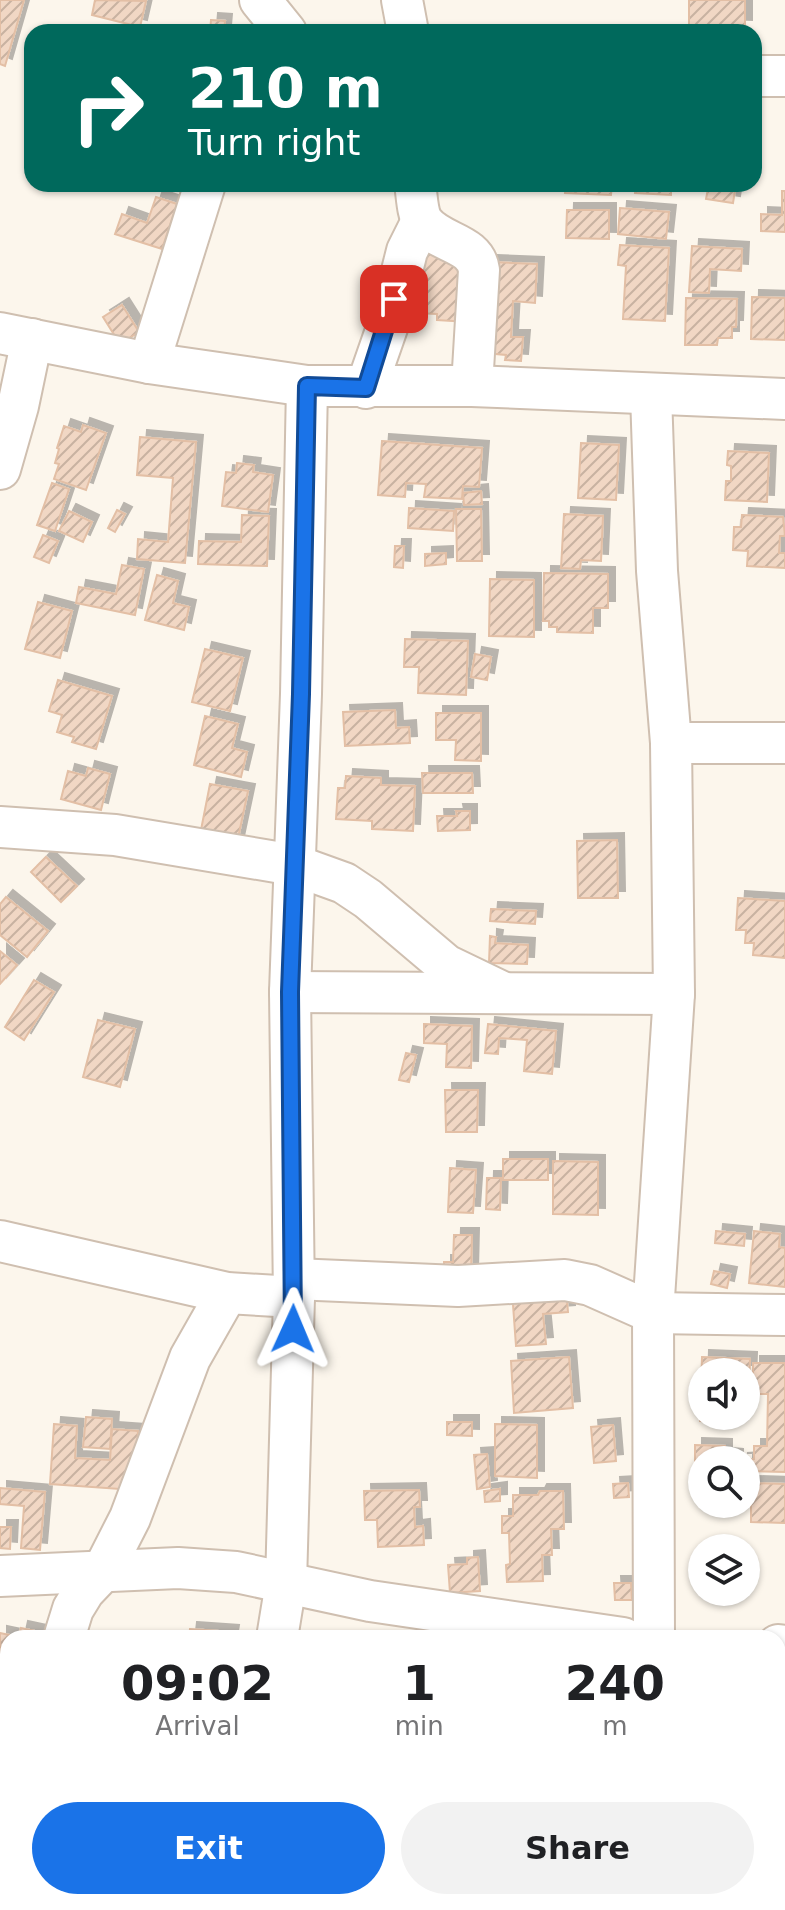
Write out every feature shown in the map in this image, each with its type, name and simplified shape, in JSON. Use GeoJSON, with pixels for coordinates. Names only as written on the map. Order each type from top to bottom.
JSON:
{"type":"FeatureCollection","features":[{"type":"Feature","properties":{"kind":"street"},"geometry":{"type":"LineString","coordinates":[[402,0],[406,24]]}},
{"type":"Feature","properties":{"kind":"street"},"geometry":{"type":"LineString","coordinates":[[762,76],[785,76]]}},
{"type":"Feature","properties":{"kind":"street"},"geometry":{"type":"LineString","coordinates":[[149,363],[202,192]]}},
{"type":"Feature","properties":{"kind":"street"},"geometry":{"type":"LineString","coordinates":[[418,202],[441,238],[470,251],[478,260],[472,386]]}},
{"type":"Feature","properties":{"kind":"street"},"geometry":{"type":"LineString","coordinates":[[366,388],[390,319],[418,202]]}},
{"type":"Feature","properties":{"kind":"street"},"geometry":{"type":"LineString","coordinates":[[0,469],[16,336],[149,363],[307,386],[472,386],[785,399]]}},
{"type":"Feature","properties":{"kind":"street"},"geometry":{"type":"LineString","coordinates":[[278,1630],[286,1583],[294,1288],[290,992],[307,386]]}},
{"type":"Feature","properties":{"kind":"street"},"geometry":{"type":"LineString","coordinates":[[651,394],[657,571],[671,743],[674,994],[653,1313],[654,1630]]}},
{"type":"Feature","properties":{"kind":"street"},"geometry":{"type":"LineString","coordinates":[[671,743],[785,743]]}},
{"type":"Feature","properties":{"kind":"street"},"geometry":{"type":"LineString","coordinates":[[296,816],[344,883]]}},
{"type":"Feature","properties":{"kind":"street"},"geometry":{"type":"LineString","coordinates":[[0,827],[115,835],[294,865],[344,883],[368,899],[446,965],[500,991]]}},
{"type":"Feature","properties":{"kind":"street"},"geometry":{"type":"LineString","coordinates":[[290,992],[674,994]]}},
{"type":"Feature","properties":{"kind":"street"},"geometry":{"type":"LineString","coordinates":[[0,1241],[227,1293],[294,1288],[458,1286],[565,1280],[590,1285],[653,1313],[785,1315]]}},
{"type":"Feature","properties":{"kind":"street"},"geometry":{"type":"LineString","coordinates":[[66,1630],[73,1609],[84,1591],[103,1571],[130,1518],[190,1358],[227,1293]]}},
{"type":"Feature","properties":{"kind":"street"},"geometry":{"type":"LineString","coordinates":[[0,1576],[178,1568],[236,1572],[370,1601],[568,1630]]}},
{"type":"Feature","properties":{"kind":"building"},"geometry":{"type":"Polygon","coordinates":[[[0,0],[24,0],[5,66],[0,64],[0,0]]]}},
{"type":"Feature","properties":{"kind":"building"},"geometry":{"type":"Polygon","coordinates":[[[95,0],[146,1],[141,24],[92,15],[95,0]]]}},
{"type":"Feature","properties":{"kind":"building"},"geometry":{"type":"Polygon","coordinates":[[[689,0],[745,0],[745,24],[689,24],[689,0]]]}},
{"type":"Feature","properties":{"kind":"building"},"geometry":{"type":"Polygon","coordinates":[[[211,20],[225,21],[225,24],[211,24],[211,20]]]}},
{"type":"Feature","properties":{"kind":"building"},"geometry":{"type":"Polygon","coordinates":[[[782,191],[785,191],[785,232],[761,231],[761,214],[782,215],[782,191]]]}},
{"type":"Feature","properties":{"kind":"building"},"geometry":{"type":"Polygon","coordinates":[[[565,192],[611,192],[611,195],[565,192]]]}},
{"type":"Feature","properties":{"kind":"building"},"geometry":{"type":"Polygon","coordinates":[[[671,192],[671,195],[635,193],[671,192]]]}},
{"type":"Feature","properties":{"kind":"building"},"geometry":{"type":"Polygon","coordinates":[[[707,192],[735,192],[733,203],[706,199],[707,192]]]}},
{"type":"Feature","properties":{"kind":"building"},"geometry":{"type":"Polygon","coordinates":[[[156,197],[177,204],[162,249],[115,234],[122,214],[147,223],[156,197]]]}},
{"type":"Feature","properties":{"kind":"building"},"geometry":{"type":"Polygon","coordinates":[[[620,208],[669,212],[666,239],[618,234],[620,208]]]}},
{"type":"Feature","properties":{"kind":"building"},"geometry":{"type":"Polygon","coordinates":[[[567,210],[609,210],[609,239],[566,238],[567,210]]]}},
{"type":"Feature","properties":{"kind":"building"},"geometry":{"type":"Polygon","coordinates":[[[620,245],[669,248],[665,321],[623,319],[626,266],[618,265],[620,245]]]}},
{"type":"Feature","properties":{"kind":"building"},"geometry":{"type":"Polygon","coordinates":[[[692,246],[742,249],[741,271],[710,269],[709,293],[689,292],[692,246]]]}},
{"type":"Feature","properties":{"kind":"building"},"geometry":{"type":"Polygon","coordinates":[[[420,253],[464,255],[468,322],[437,320],[437,314],[417,313],[420,253]]]}},
{"type":"Feature","properties":{"kind":"building"},"geometry":{"type":"Polygon","coordinates":[[[490,262],[537,264],[535,303],[513,301],[511,337],[523,337],[521,361],[505,360],[506,355],[485,353],[490,262]]]}},
{"type":"Feature","properties":{"kind":"building"},"geometry":{"type":"Polygon","coordinates":[[[752,297],[785,298],[785,340],[751,339],[752,297]]]}},
{"type":"Feature","properties":{"kind":"building"},"geometry":{"type":"Polygon","coordinates":[[[686,298],[737,299],[736,327],[732,327],[732,338],[718,338],[717,345],[685,345],[686,298]]]}},
{"type":"Feature","properties":{"kind":"building"},"geometry":{"type":"Polygon","coordinates":[[[122,305],[139,332],[120,344],[103,317],[122,305]]]}},
{"type":"Feature","properties":{"kind":"building"},"geometry":{"type":"Polygon","coordinates":[[[83,425],[106,433],[86,490],[54,479],[59,464],[55,463],[57,448],[64,426],[81,432],[83,425]]]}},
{"type":"Feature","properties":{"kind":"building"},"geometry":{"type":"Polygon","coordinates":[[[140,437],[196,442],[185,563],[137,559],[138,539],[168,542],[173,478],[137,475],[140,437]]]}},
{"type":"Feature","properties":{"kind":"building"},"geometry":{"type":"Polygon","coordinates":[[[382,441],[482,448],[479,487],[463,486],[462,499],[424,497],[426,484],[406,483],[405,497],[378,495],[382,441]]]}},
{"type":"Feature","properties":{"kind":"building"},"geometry":{"type":"Polygon","coordinates":[[[581,443],[619,445],[616,500],[578,498],[581,443]]]}},
{"type":"Feature","properties":{"kind":"building"},"geometry":{"type":"Polygon","coordinates":[[[728,451],[769,453],[767,502],[725,500],[726,481],[731,481],[728,451]]]}},
{"type":"Feature","properties":{"kind":"building"},"geometry":{"type":"Polygon","coordinates":[[[237,463],[254,465],[253,472],[273,475],[268,512],[222,506],[226,472],[236,473],[237,463]]]}},
{"type":"Feature","properties":{"kind":"building"},"geometry":{"type":"Polygon","coordinates":[[[52,483],[69,489],[55,531],[37,525],[52,483]]]}},
{"type":"Feature","properties":{"kind":"building"},"geometry":{"type":"Polygon","coordinates":[[[481,491],[482,504],[464,505],[463,493],[481,491]]]}},
{"type":"Feature","properties":{"kind":"building"},"geometry":{"type":"Polygon","coordinates":[[[409,508],[454,511],[453,531],[408,528],[409,508]]]}},
{"type":"Feature","properties":{"kind":"building"},"geometry":{"type":"Polygon","coordinates":[[[456,509],[481,509],[482,561],[457,561],[456,509]]]}},
{"type":"Feature","properties":{"kind":"building"},"geometry":{"type":"Polygon","coordinates":[[[117,510],[125,514],[115,532],[108,528],[117,510]]]}},
{"type":"Feature","properties":{"kind":"building"},"geometry":{"type":"Polygon","coordinates":[[[69,511],[92,522],[83,542],[59,531],[69,511]]]}},
{"type":"Feature","properties":{"kind":"building"},"geometry":{"type":"Polygon","coordinates":[[[564,514],[603,516],[601,561],[581,560],[580,569],[561,568],[564,514]]]}},
{"type":"Feature","properties":{"kind":"building"},"geometry":{"type":"Polygon","coordinates":[[[242,515],[269,516],[267,566],[198,564],[199,541],[241,542],[242,515]]]}},
{"type":"Feature","properties":{"kind":"building"},"geometry":{"type":"Polygon","coordinates":[[[742,515],[783,517],[785,536],[780,536],[779,553],[785,553],[785,568],[747,566],[748,551],[733,550],[734,527],[741,527],[742,515]]]}},
{"type":"Feature","properties":{"kind":"building"},"geometry":{"type":"Polygon","coordinates":[[[43,535],[58,541],[49,563],[34,557],[43,535]]]}},
{"type":"Feature","properties":{"kind":"building"},"geometry":{"type":"Polygon","coordinates":[[[395,546],[404,546],[403,568],[394,567],[395,546]]]}},
{"type":"Feature","properties":{"kind":"building"},"geometry":{"type":"Polygon","coordinates":[[[446,553],[446,564],[425,566],[425,554],[446,553]]]}},
{"type":"Feature","properties":{"kind":"building"},"geometry":{"type":"Polygon","coordinates":[[[122,565],[144,569],[135,615],[76,603],[79,587],[116,594],[122,565]]]}},
{"type":"Feature","properties":{"kind":"building"},"geometry":{"type":"Polygon","coordinates":[[[544,573],[608,574],[608,608],[593,608],[593,633],[557,632],[557,627],[549,627],[549,621],[543,621],[544,573]]]}},
{"type":"Feature","properties":{"kind":"building"},"geometry":{"type":"Polygon","coordinates":[[[157,575],[178,581],[173,603],[189,607],[184,630],[145,620],[157,575]]]}},
{"type":"Feature","properties":{"kind":"building"},"geometry":{"type":"Polygon","coordinates":[[[490,579],[534,580],[534,637],[489,636],[490,579]]]}},
{"type":"Feature","properties":{"kind":"building"},"geometry":{"type":"Polygon","coordinates":[[[38,602],[72,611],[60,658],[25,649],[38,602]]]}},
{"type":"Feature","properties":{"kind":"building"},"geometry":{"type":"Polygon","coordinates":[[[405,639],[468,641],[466,695],[418,693],[419,667],[404,667],[405,639]]]}},
{"type":"Feature","properties":{"kind":"building"},"geometry":{"type":"Polygon","coordinates":[[[205,649],[243,658],[230,711],[192,702],[205,649]]]}},
{"type":"Feature","properties":{"kind":"building"},"geometry":{"type":"Polygon","coordinates":[[[475,654],[491,657],[487,680],[471,677],[475,654]]]}},
{"type":"Feature","properties":{"kind":"building"},"geometry":{"type":"Polygon","coordinates":[[[58,680],[112,696],[96,749],[72,742],[74,737],[57,732],[62,715],[49,711],[58,680]]]}},
{"type":"Feature","properties":{"kind":"building"},"geometry":{"type":"Polygon","coordinates":[[[395,710],[396,728],[409,727],[410,743],[345,746],[343,712],[395,710]]]}},
{"type":"Feature","properties":{"kind":"building"},"geometry":{"type":"Polygon","coordinates":[[[436,713],[481,713],[481,761],[455,760],[456,740],[436,740],[436,713]]]}},
{"type":"Feature","properties":{"kind":"building"},"geometry":{"type":"Polygon","coordinates":[[[205,716],[238,724],[232,748],[247,752],[241,777],[194,765],[205,716]]]}},
{"type":"Feature","properties":{"kind":"building"},"geometry":{"type":"Polygon","coordinates":[[[88,768],[110,774],[101,810],[61,799],[68,771],[86,776],[88,768]]]}},
{"type":"Feature","properties":{"kind":"building"},"geometry":{"type":"Polygon","coordinates":[[[422,773],[472,773],[473,793],[423,793],[422,773]]]}},
{"type":"Feature","properties":{"kind":"building"},"geometry":{"type":"Polygon","coordinates":[[[346,776],[381,778],[381,785],[415,786],[413,831],[372,829],[372,821],[336,819],[338,788],[345,788],[346,776]]]}},
{"type":"Feature","properties":{"kind":"building"},"geometry":{"type":"Polygon","coordinates":[[[210,784],[248,791],[237,843],[200,835],[210,784]]]}},
{"type":"Feature","properties":{"kind":"building"},"geometry":{"type":"Polygon","coordinates":[[[456,811],[470,811],[470,830],[438,831],[437,816],[457,816],[456,811]]]}},
{"type":"Feature","properties":{"kind":"building"},"geometry":{"type":"Polygon","coordinates":[[[617,840],[618,898],[578,898],[577,841],[617,840]]]}},
{"type":"Feature","properties":{"kind":"building"},"geometry":{"type":"Polygon","coordinates":[[[46,857],[77,886],[61,902],[31,872],[46,857]]]}},
{"type":"Feature","properties":{"kind":"building"},"geometry":{"type":"Polygon","coordinates":[[[6,897],[48,931],[27,957],[0,935],[0,904],[6,897]]]}},
{"type":"Feature","properties":{"kind":"building"},"geometry":{"type":"Polygon","coordinates":[[[738,898],[785,901],[785,958],[753,955],[754,943],[745,943],[746,930],[736,930],[738,898]]]}},
{"type":"Feature","properties":{"kind":"building"},"geometry":{"type":"Polygon","coordinates":[[[491,909],[536,911],[535,924],[490,921],[491,909]]]}},
{"type":"Feature","properties":{"kind":"building"},"geometry":{"type":"Polygon","coordinates":[[[490,936],[496,937],[495,943],[528,945],[527,964],[489,963],[490,936]]]}},
{"type":"Feature","properties":{"kind":"building"},"geometry":{"type":"Polygon","coordinates":[[[0,951],[17,965],[0,984],[0,951]]]}},
{"type":"Feature","properties":{"kind":"building"},"geometry":{"type":"Polygon","coordinates":[[[34,980],[54,992],[24,1040],[5,1027],[34,980]]]}},
{"type":"Feature","properties":{"kind":"building"},"geometry":{"type":"Polygon","coordinates":[[[98,1020],[135,1029],[120,1087],[83,1077],[98,1020]]]}},
{"type":"Feature","properties":{"kind":"building"},"geometry":{"type":"Polygon","coordinates":[[[424,1024],[472,1026],[471,1068],[446,1067],[447,1044],[424,1043],[424,1024]]]}},
{"type":"Feature","properties":{"kind":"building"},"geometry":{"type":"Polygon","coordinates":[[[488,1024],[556,1031],[552,1074],[524,1071],[527,1040],[499,1038],[498,1054],[485,1053],[488,1024]]]}},
{"type":"Feature","properties":{"kind":"building"},"geometry":{"type":"Polygon","coordinates":[[[406,1053],[416,1055],[409,1082],[399,1080],[406,1053]]]}},
{"type":"Feature","properties":{"kind":"building"},"geometry":{"type":"Polygon","coordinates":[[[445,1090],[478,1090],[477,1132],[446,1132],[445,1090]]]}},
{"type":"Feature","properties":{"kind":"building"},"geometry":{"type":"Polygon","coordinates":[[[503,1159],[548,1159],[548,1180],[503,1180],[503,1159]]]}},
{"type":"Feature","properties":{"kind":"building"},"geometry":{"type":"Polygon","coordinates":[[[553,1161],[598,1162],[598,1215],[553,1214],[553,1161]]]}},
{"type":"Feature","properties":{"kind":"building"},"geometry":{"type":"Polygon","coordinates":[[[450,1168],[476,1170],[473,1213],[448,1212],[450,1168]]]}},
{"type":"Feature","properties":{"kind":"building"},"geometry":{"type":"Polygon","coordinates":[[[487,1178],[501,1178],[500,1210],[486,1209],[487,1178]]]}},
{"type":"Feature","properties":{"kind":"building"},"geometry":{"type":"Polygon","coordinates":[[[716,1231],[745,1234],[744,1246],[715,1243],[716,1231]]]}},
{"type":"Feature","properties":{"kind":"building"},"geometry":{"type":"Polygon","coordinates":[[[754,1231],[780,1234],[779,1247],[785,1248],[785,1287],[749,1283],[754,1231]]]}},
{"type":"Feature","properties":{"kind":"building"},"geometry":{"type":"Polygon","coordinates":[[[454,1235],[472,1235],[471,1276],[444,1275],[444,1262],[453,1262],[454,1235]]]}},
{"type":"Feature","properties":{"kind":"building"},"geometry":{"type":"Polygon","coordinates":[[[714,1271],[730,1274],[727,1288],[711,1284],[714,1271]]]}},
{"type":"Feature","properties":{"kind":"building"},"geometry":{"type":"Polygon","coordinates":[[[566,1288],[568,1312],[543,1314],[546,1344],[516,1346],[512,1291],[566,1288]]]}},
{"type":"Feature","properties":{"kind":"building"},"geometry":{"type":"Polygon","coordinates":[[[569,1357],[573,1408],[514,1413],[511,1361],[569,1357]]]}},
{"type":"Feature","properties":{"kind":"building"},"geometry":{"type":"Polygon","coordinates":[[[760,1363],[785,1363],[785,1472],[760,1471],[760,1446],[767,1446],[768,1394],[760,1394],[760,1363]]]}},
{"type":"Feature","properties":{"kind":"building"},"geometry":{"type":"Polygon","coordinates":[[[86,1417],[112,1419],[110,1449],[83,1447],[86,1417]]]}},
{"type":"Feature","properties":{"kind":"building"},"geometry":{"type":"Polygon","coordinates":[[[447,1422],[472,1422],[472,1436],[447,1435],[447,1422]]]}},
{"type":"Feature","properties":{"kind":"building"},"geometry":{"type":"Polygon","coordinates":[[[54,1424],[77,1426],[75,1458],[110,1460],[112,1429],[138,1431],[134,1490],[50,1484],[54,1424]]]}},
{"type":"Feature","properties":{"kind":"building"},"geometry":{"type":"Polygon","coordinates":[[[495,1424],[537,1425],[537,1478],[495,1476],[495,1424]]]}},
{"type":"Feature","properties":{"kind":"building"},"geometry":{"type":"Polygon","coordinates":[[[613,1425],[616,1461],[594,1463],[591,1427],[613,1425]]]}},
{"type":"Feature","properties":{"kind":"building"},"geometry":{"type":"Polygon","coordinates":[[[487,1454],[490,1487],[477,1489],[474,1455],[487,1454]]]}},
{"type":"Feature","properties":{"kind":"building"},"geometry":{"type":"Polygon","coordinates":[[[628,1483],[629,1497],[614,1498],[613,1484],[628,1483]]]}},
{"type":"Feature","properties":{"kind":"building"},"geometry":{"type":"Polygon","coordinates":[[[760,1483],[785,1484],[785,1523],[751,1522],[751,1518],[760,1518],[760,1483]]]}},
{"type":"Feature","properties":{"kind":"building"},"geometry":{"type":"Polygon","coordinates":[[[0,1488],[45,1492],[40,1550],[21,1548],[24,1506],[0,1504],[0,1488]]]}},
{"type":"Feature","properties":{"kind":"building"},"geometry":{"type":"Polygon","coordinates":[[[500,1489],[500,1501],[485,1502],[484,1491],[500,1489]]]}},
{"type":"Feature","properties":{"kind":"building"},"geometry":{"type":"Polygon","coordinates":[[[419,1490],[420,1507],[414,1507],[415,1527],[423,1526],[424,1545],[378,1547],[377,1520],[365,1520],[364,1491],[419,1490]]]}},
{"type":"Feature","properties":{"kind":"building"},"geometry":{"type":"Polygon","coordinates":[[[540,1491],[563,1491],[564,1529],[551,1529],[552,1555],[542,1555],[543,1581],[507,1582],[509,1533],[502,1533],[502,1516],[513,1516],[513,1495],[538,1495],[540,1491]]]}},
{"type":"Feature","properties":{"kind":"building"},"geometry":{"type":"Polygon","coordinates":[[[0,1527],[11,1527],[10,1549],[0,1548],[0,1527]]]}},
{"type":"Feature","properties":{"kind":"building"},"geometry":{"type":"Polygon","coordinates":[[[478,1557],[480,1591],[450,1593],[448,1565],[467,1564],[467,1558],[478,1557]]]}},
{"type":"Feature","properties":{"kind":"building"},"geometry":{"type":"Polygon","coordinates":[[[614,1583],[631,1583],[632,1600],[615,1600],[614,1583]]]}},
{"type":"Feature","properties":{"kind":"route"},"geometry":{"type":"LineString","coordinates":[[293,1329],[290,992],[301,694],[307,386],[366,388],[394,299]]}}]}
